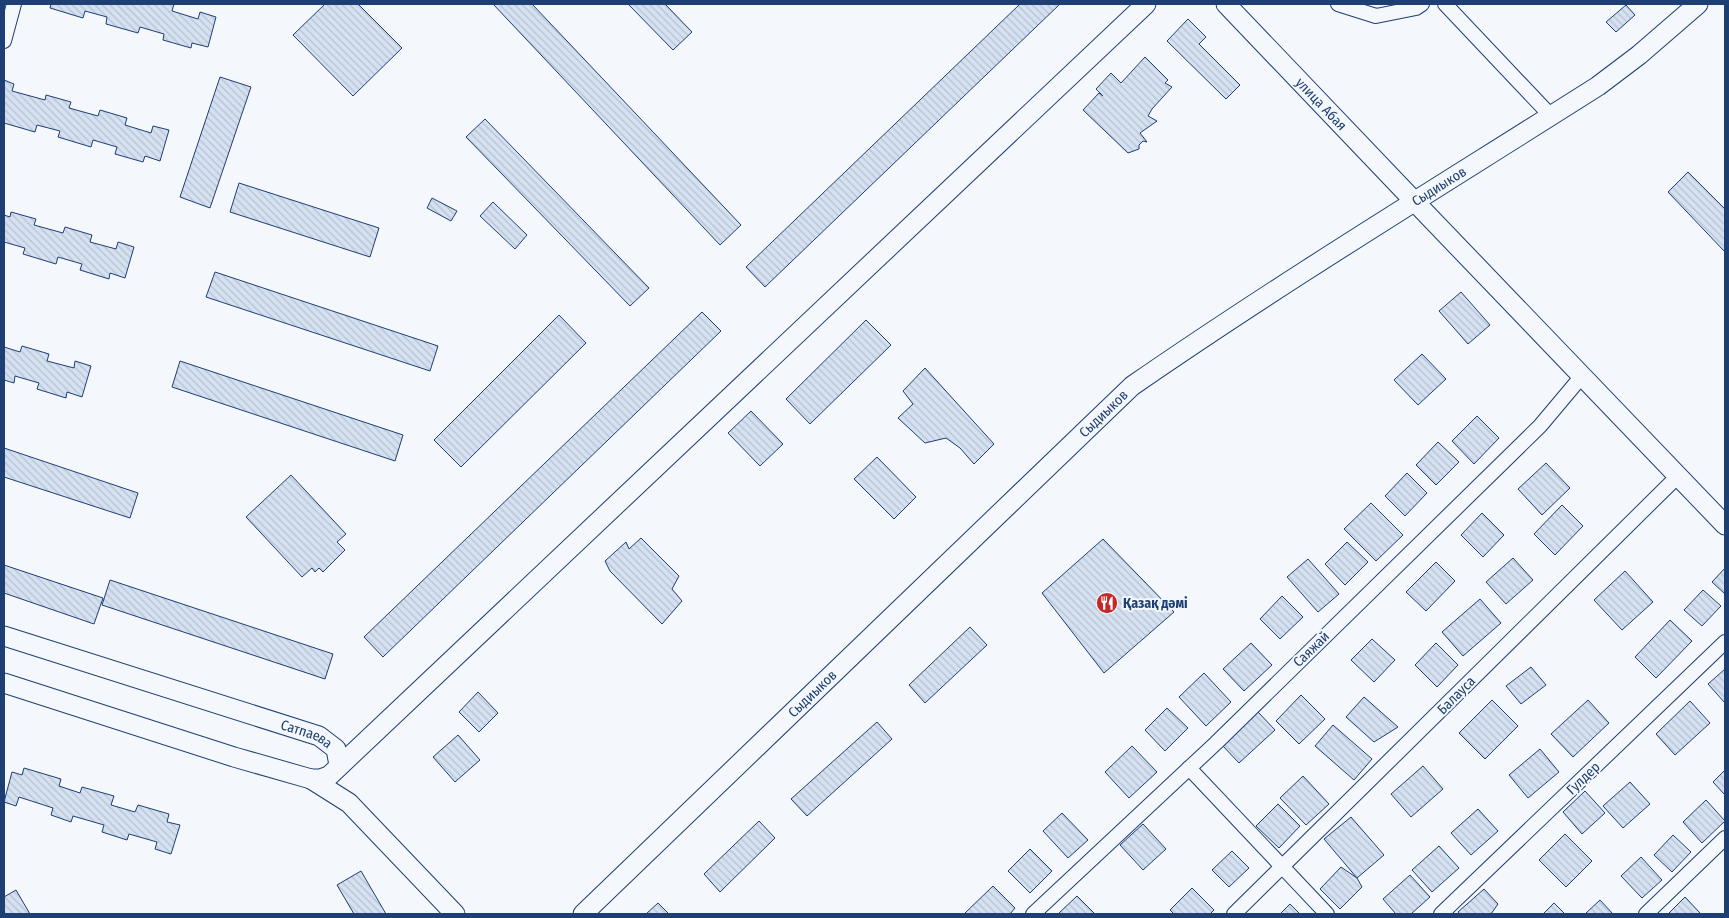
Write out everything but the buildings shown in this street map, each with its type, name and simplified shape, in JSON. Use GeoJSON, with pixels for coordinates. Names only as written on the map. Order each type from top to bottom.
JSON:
{"type":"FeatureCollection","features":[{"type":"Feature","properties":{"kind":"street"},"geometry":{"type":"LineString","coordinates":[[4,41],[14,4]]}},
{"type":"Feature","properties":{"kind":"street"},"geometry":{"type":"LineString","coordinates":[[349,803],[340,784],[338,768],[1146,4]]}},
{"type":"Feature","properties":{"kind":"street","name":"улица Абая"},"geometry":{"type":"LineString","coordinates":[[1226,4],[1725,525]]}},
{"type":"Feature","properties":{"kind":"street"},"geometry":{"type":"LineString","coordinates":[[1338,4],[1376,16],[1416,8],[1422,4]]}},
{"type":"Feature","properties":{"kind":"street"},"geometry":{"type":"LineString","coordinates":[[1445,4],[1552,116]]}},
{"type":"Feature","properties":{"kind":"street","name":"Сыдиыков"},"geometry":{"type":"LineString","coordinates":[[583,914],[1132,386],[1218,327],[1598,86],[1639,55],[1698,4]]}},
{"type":"Feature","properties":{"kind":"street","name":"Саяжай"},"geometry":{"type":"LineString","coordinates":[[1033,914],[1189,768],[1540,426],[1582,376]]}},
{"type":"Feature","properties":{"kind":"street","name":"Балауса"},"geometry":{"type":"LineString","coordinates":[[1234,914],[1678,476]]}},
{"type":"Feature","properties":{"kind":"street","name":"Сатпаева"},"geometry":{"type":"LineString","coordinates":[[4,636],[319,736],[336,749],[338,768],[329,776],[311,779]]}},
{"type":"Feature","properties":{"kind":"street","name":"Гулдер"},"geometry":{"type":"LineString","coordinates":[[1441,914],[1725,642]]}},
{"type":"Feature","properties":{"kind":"street"},"geometry":{"type":"LineString","coordinates":[[4,684],[225,754],[311,779],[349,803],[455,914]]}},
{"type":"Feature","properties":{"kind":"street"},"geometry":{"type":"LineString","coordinates":[[319,736],[335,741],[356,742],[372,737]]}},
{"type":"Feature","properties":{"kind":"street"},"geometry":{"type":"LineString","coordinates":[[1189,768],[1327,914]]}},
{"type":"Feature","properties":{"kind":"street"},"geometry":{"type":"LineString","coordinates":[[1646,914],[1725,838]]}},
{"type":"Feature","properties":{"kind":"place","name":"Қазақ дәмі"},"geometry":{"type":"Point","coordinates":[1107,603]}}]}
